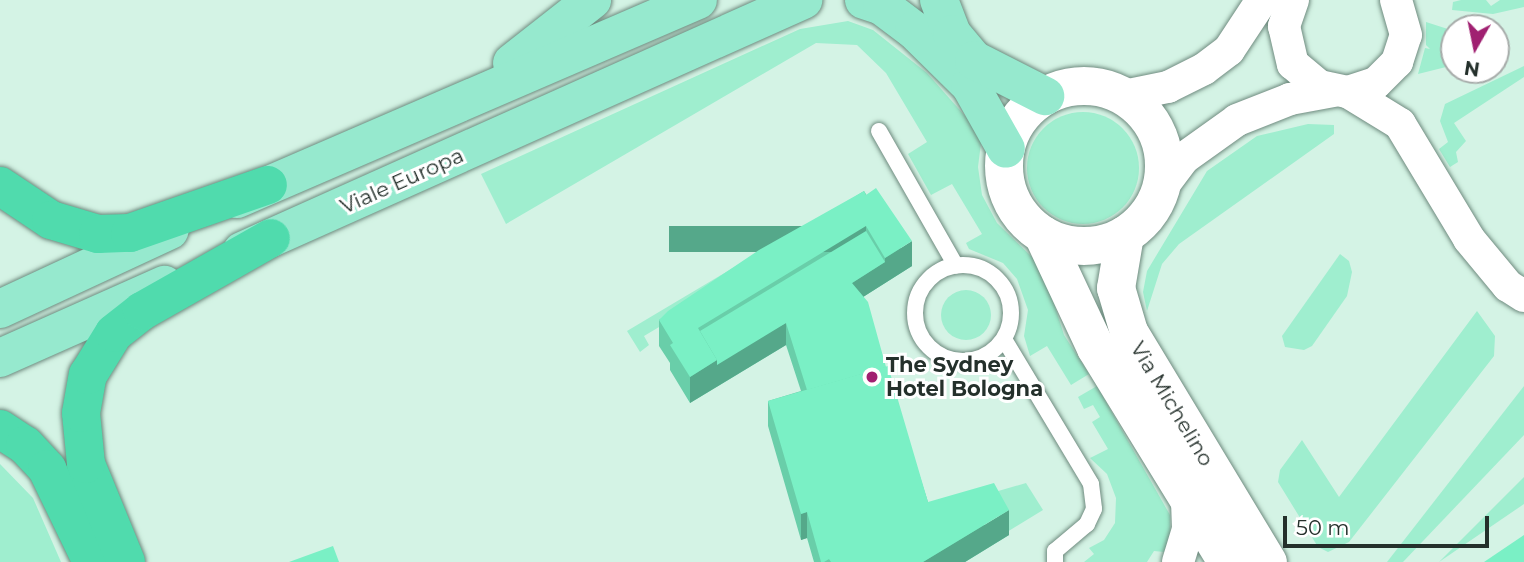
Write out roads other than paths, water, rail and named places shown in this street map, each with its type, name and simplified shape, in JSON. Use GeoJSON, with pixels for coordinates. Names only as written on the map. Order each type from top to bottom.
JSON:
{"type":"FeatureCollection","features":[{"type":"Feature","properties":{"kind":"highway"},"geometry":{"type":"LineString","coordinates":[[0,186],[51,220],[98,234],[130,233],[268,185]]}},
{"type":"Feature","properties":{"kind":"highway"},"geometry":{"type":"LineString","coordinates":[[126,562],[86,464],[81,413],[88,376],[114,333],[142,311],[271,238]]}},
{"type":"Feature","properties":{"kind":"highway"},"geometry":{"type":"LineString","coordinates":[[0,429],[24,445],[47,469],[92,562]]}},
{"type":"Feature","properties":{"kind":"main road"},"geometry":{"type":"LineString","coordinates":[[456,103],[592,0]]}},
{"type":"Feature","properties":{"kind":"main road"},"geometry":{"type":"LineString","coordinates":[[0,309],[268,185],[698,0]]}},
{"type":"Feature","properties":{"kind":"main road","name":"Viale Europa"},"geometry":{"type":"LineString","coordinates":[[0,358],[489,143],[803,0]]}},
{"type":"Feature","properties":{"kind":"main road"},"geometry":{"type":"LineString","coordinates":[[489,143],[830,0]]}},
{"type":"Feature","properties":{"kind":"main road"},"geometry":{"type":"LineString","coordinates":[[864,0],[882,6],[914,30],[961,75],[1006,149]]}},
{"type":"Feature","properties":{"kind":"main road"},"geometry":{"type":"LineString","coordinates":[[939,0],[952,34],[967,53],[990,72],[1045,96]]}},
{"type":"Feature","properties":{"kind":"street"},"geometry":{"type":"LineString","coordinates":[[1396,0],[1406,34],[1397,62],[1394,96],[1399,124],[1469,239],[1508,286],[1524,296]]}},
{"type":"Feature","properties":{"kind":"street"},"geometry":{"type":"LineString","coordinates":[[1281,2],[1229,50],[1168,87],[1124,96],[1087,86],[1045,96],[1019,118],[1006,149],[1004,166],[1010,198],[1043,235],[1075,246],[1109,242],[1125,235],[1150,212],[1162,187],[1184,159],[1237,120],[1290,99],[1376,83],[1397,62]]}},
{"type":"Feature","properties":{"kind":"street"},"geometry":{"type":"LineString","coordinates":[[1281,2],[1285,36],[1293,64],[1307,79],[1341,91],[1399,124]]}},
{"type":"Feature","properties":{"kind":"street"},"geometry":{"type":"LineString","coordinates":[[1124,96],[1157,131],[1165,164],[1162,187]]}},
{"type":"Feature","properties":{"kind":"street","name":"Via Michelino"},"geometry":{"type":"LineString","coordinates":[[1043,235],[1096,348],[1227,562]]}},
{"type":"Feature","properties":{"kind":"street","name":"Via Michelino"},"geometry":{"type":"LineString","coordinates":[[1125,235],[1116,288],[1129,332],[1268,562]]}},
{"type":"Feature","properties":{"kind":"street","name":"Via Michelino"},"geometry":{"type":"LineString","coordinates":[[1178,562],[1188,529],[1187,497]]}},
{"type":"Feature","properties":{"kind":"lane"},"geometry":{"type":"LineString","coordinates":[[879,131],[956,265]]}},
{"type":"Feature","properties":{"kind":"lane"},"geometry":{"type":"LineString","coordinates":[[956,265],[972,266],[999,281],[1011,309],[1004,339],[982,358],[960,361],[940,355],[920,335],[915,313],[920,290],[942,270],[956,265]]}},
{"type":"Feature","properties":{"kind":"lane"},"geometry":{"type":"LineString","coordinates":[[1004,339],[1091,484],[1094,509],[1087,524],[1055,551],[1055,562]]}},
{"type":"Feature","properties":{"kind":"place","name":"The Sydney Hotel Bologna"},"geometry":{"type":"Point","coordinates":[872,377]}}]}
